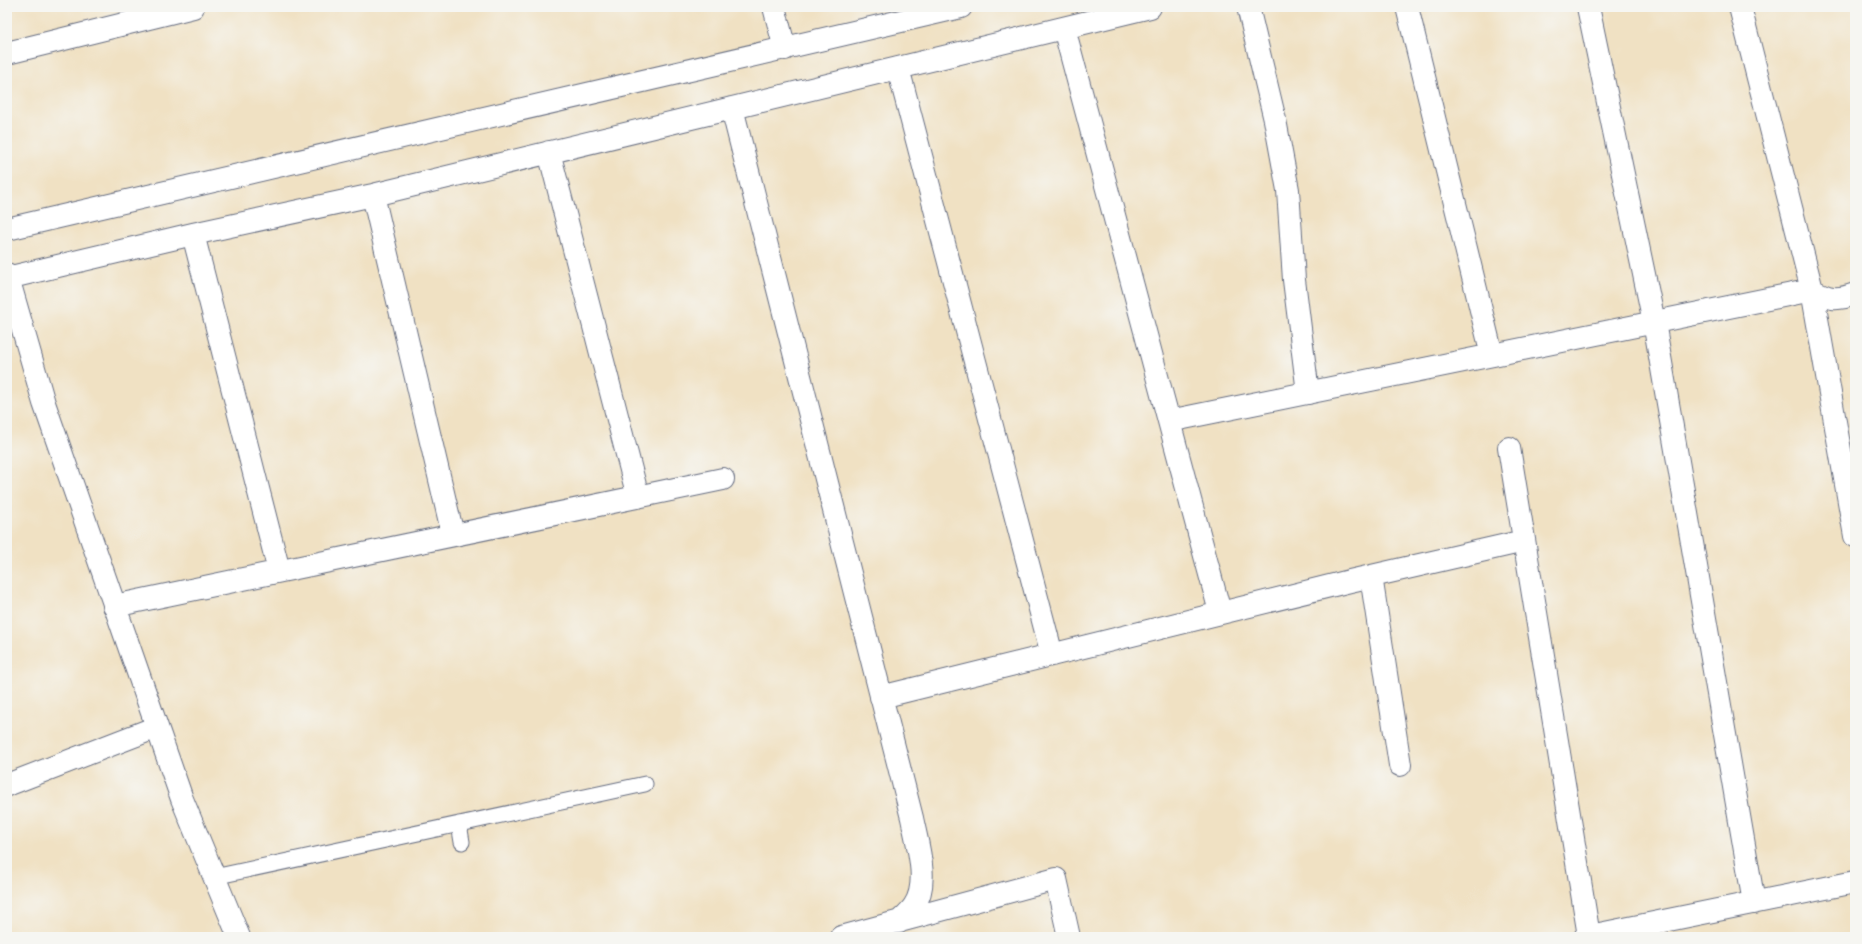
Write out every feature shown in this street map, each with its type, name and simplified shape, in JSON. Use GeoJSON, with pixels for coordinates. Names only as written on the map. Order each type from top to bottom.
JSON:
{"type":"FeatureCollection","features":[{"type":"Feature","properties":{"kind":"street"},"geometry":{"type":"LineString","coordinates":[[7,53],[129,15],[193,7]]}},
{"type":"Feature","properties":{"kind":"street"},"geometry":{"type":"LineString","coordinates":[[774,7],[785,49]]}},
{"type":"Feature","properties":{"kind":"street"},"geometry":{"type":"LineString","coordinates":[[239,937],[182,799],[114,606],[44,403],[7,277],[193,234],[373,195],[1150,7]]}},
{"type":"Feature","properties":{"kind":"street"},"geometry":{"type":"LineString","coordinates":[[1248,7],[1275,120],[1288,190],[1294,280],[1308,393]]}},
{"type":"Feature","properties":{"kind":"street"},"geometry":{"type":"LineString","coordinates":[[1407,7],[1492,355]]}},
{"type":"Feature","properties":{"kind":"street"},"geometry":{"type":"LineString","coordinates":[[1588,7],[1654,322],[1754,903]]}},
{"type":"Feature","properties":{"kind":"street"},"geometry":{"type":"LineString","coordinates":[[1740,7],[1812,290],[1848,450],[1855,536]]}},
{"type":"Feature","properties":{"kind":"street"},"geometry":{"type":"LineString","coordinates":[[7,229],[785,49],[955,8]]}},
{"type":"Feature","properties":{"kind":"street"},"geometry":{"type":"LineString","coordinates":[[1064,28],[1220,612]]}},
{"type":"Feature","properties":{"kind":"street"},"geometry":{"type":"LineString","coordinates":[[898,68],[1052,655]]}},
{"type":"Feature","properties":{"kind":"street"},"geometry":{"type":"LineString","coordinates":[[732,108],[912,818],[922,868],[919,897],[901,929]]}},
{"type":"Feature","properties":{"kind":"street"},"geometry":{"type":"LineString","coordinates":[[549,152],[638,497]]}},
{"type":"Feature","properties":{"kind":"street"},"geometry":{"type":"LineString","coordinates":[[373,195],[453,535]]}},
{"type":"Feature","properties":{"kind":"street"},"geometry":{"type":"LineString","coordinates":[[193,234],[279,571]]}},
{"type":"Feature","properties":{"kind":"street"},"geometry":{"type":"LineString","coordinates":[[1169,421],[1812,290],[1827,298],[1847,297],[1855,294]]}},
{"type":"Feature","properties":{"kind":"street"},"geometry":{"type":"LineString","coordinates":[[1509,448],[1587,937],[1855,882]]}},
{"type":"Feature","properties":{"kind":"street"},"geometry":{"type":"LineString","coordinates":[[114,606],[723,479]]}},
{"type":"Feature","properties":{"kind":"street"},"geometry":{"type":"LineString","coordinates":[[881,697],[1220,612],[1524,541]]}},
{"type":"Feature","properties":{"kind":"street"},"geometry":{"type":"LineString","coordinates":[[1371,576],[1400,765]]}},
{"type":"Feature","properties":{"kind":"street"},"geometry":{"type":"LineString","coordinates":[[7,785],[157,727]]}},
{"type":"Feature","properties":{"kind":"street"},"geometry":{"type":"LineString","coordinates":[[841,937],[901,929],[1056,879],[1069,937]]}},
{"type":"Feature","properties":{"kind":"lane"},"geometry":{"type":"LineString","coordinates":[[214,877],[645,784]]}},
{"type":"Feature","properties":{"kind":"lane"},"geometry":{"type":"LineString","coordinates":[[459,824],[462,842]]}}]}
